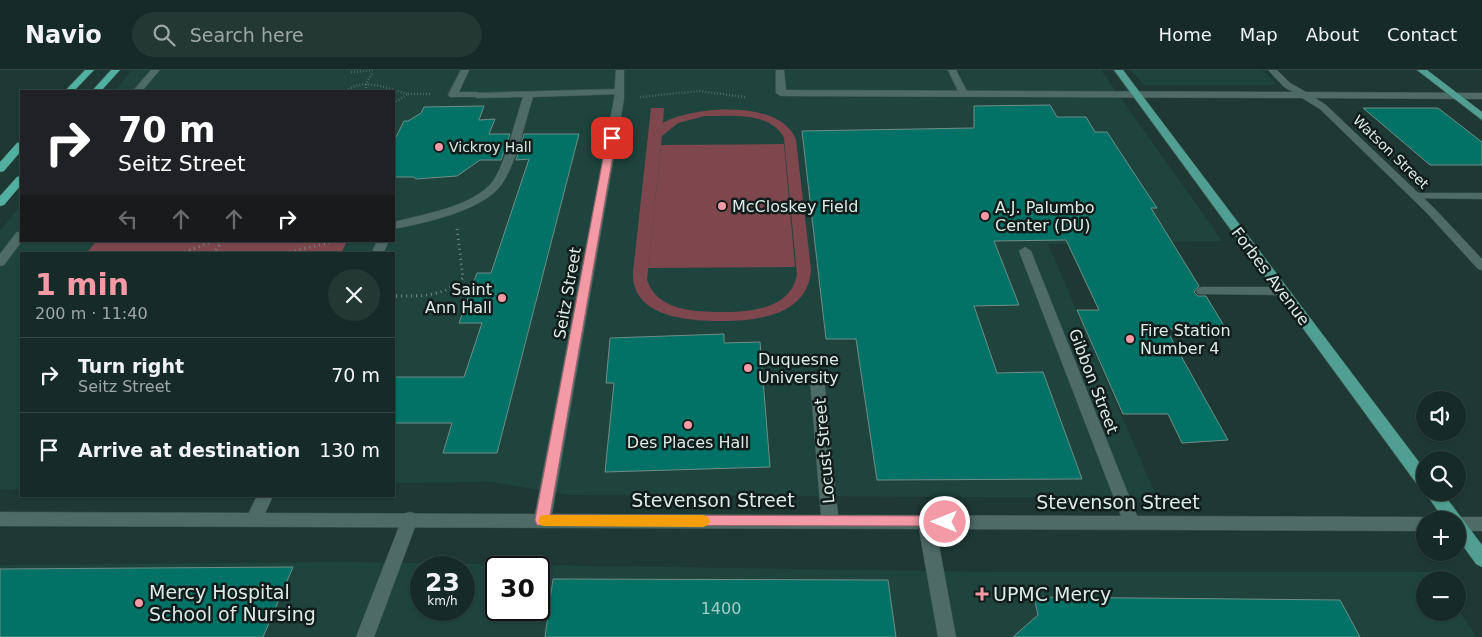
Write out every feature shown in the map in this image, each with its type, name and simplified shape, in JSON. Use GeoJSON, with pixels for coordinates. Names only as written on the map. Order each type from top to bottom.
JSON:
{"type":"FeatureCollection","features":[{"type":"Feature","properties":{"kind":"highway"},"geometry":{"type":"LineString","coordinates":[[71,90],[90,70]]}},
{"type":"Feature","properties":{"kind":"highway"},"geometry":{"type":"LineString","coordinates":[[97,90],[116,70]]}},
{"type":"Feature","properties":{"kind":"highway"},"geometry":{"type":"LineString","coordinates":[[0,169],[20,147]]}},
{"type":"Feature","properties":{"kind":"highway"},"geometry":{"type":"LineString","coordinates":[[0,203],[20,180]]}},
{"type":"Feature","properties":{"kind":"main road","name":"Forbes Avenue"},"geometry":{"type":"LineString","coordinates":[[1118,70],[1416,470]]}},
{"type":"Feature","properties":{"kind":"main road"},"geometry":{"type":"LineString","coordinates":[[1421,70],[1482,117]]}},
{"type":"Feature","properties":{"kind":"main road"},"geometry":{"type":"LineString","coordinates":[[1466,536],[1482,559]]}},
{"type":"Feature","properties":{"kind":"street"},"geometry":{"type":"LineString","coordinates":[[138,90],[156,70]]}},
{"type":"Feature","properties":{"kind":"street"},"geometry":{"type":"LineString","coordinates":[[465,70],[453,95],[529,94]]}},
{"type":"Feature","properties":{"kind":"street","name":"Seitz Street"},"geometry":{"type":"LineString","coordinates":[[542,520],[618,92],[620,70]]}},
{"type":"Feature","properties":{"kind":"street"},"geometry":{"type":"LineString","coordinates":[[780,70],[781,93],[1482,96]]}},
{"type":"Feature","properties":{"kind":"street"},"geometry":{"type":"LineString","coordinates":[[952,70],[962,93]]}},
{"type":"Feature","properties":{"kind":"street","name":"Watson Street"},"geometry":{"type":"LineString","coordinates":[[1272,70],[1288,85],[1323,107],[1416,196],[1482,266]]}},
{"type":"Feature","properties":{"kind":"street"},"geometry":{"type":"LineString","coordinates":[[1416,196],[1482,196]]}},
{"type":"Feature","properties":{"kind":"street"},"geometry":{"type":"LineString","coordinates":[[0,262],[20,236]]}},
{"type":"Feature","properties":{"kind":"street","name":"Gibbon Street"},"geometry":{"type":"LineString","coordinates":[[1025,251],[1132,523]]}},
{"type":"Feature","properties":{"kind":"street","name":"Locust Street"},"geometry":{"type":"LineString","coordinates":[[817,379],[830,522]]}},
{"type":"Feature","properties":{"kind":"street"},"geometry":{"type":"LineString","coordinates":[[254,520],[265,497]]}},
{"type":"Feature","properties":{"kind":"street","name":"Stevenson Street"},"geometry":{"type":"LineString","coordinates":[[0,519],[1416,524]]}},
{"type":"Feature","properties":{"kind":"street"},"geometry":{"type":"LineString","coordinates":[[364,637],[410,519]]}},
{"type":"Feature","properties":{"kind":"street"},"geometry":{"type":"LineString","coordinates":[[926,522],[947,637]]}},
{"type":"Feature","properties":{"kind":"street"},"geometry":{"type":"LineString","coordinates":[[1466,525],[1482,524]]}},
{"type":"Feature","properties":{"kind":"lane"},"geometry":{"type":"LineString","coordinates":[[395,226],[469,203],[485,194],[497,183],[529,94],[618,92]]}},
{"type":"Feature","properties":{"kind":"lane"},"geometry":{"type":"LineString","coordinates":[[1202,291],[1283,291]]}},
{"type":"Feature","properties":{"kind":"path"},"geometry":{"type":"LineString","coordinates":[[351,72],[374,71]]}},
{"type":"Feature","properties":{"kind":"path"},"geometry":{"type":"LineString","coordinates":[[366,90],[366,84],[374,71]]}},
{"type":"Feature","properties":{"kind":"path"},"geometry":{"type":"LineString","coordinates":[[347,90],[366,84],[391,90]]}},
{"type":"Feature","properties":{"kind":"path"},"geometry":{"type":"LineString","coordinates":[[638,97],[662,96],[699,90],[746,97]]}},
{"type":"Feature","properties":{"kind":"path"},"geometry":{"type":"LineString","coordinates":[[395,91],[408,94],[395,101]]}},
{"type":"Feature","properties":{"kind":"path"},"geometry":{"type":"LineString","coordinates":[[396,296],[443,294],[455,288],[463,278],[456,222]]}},
{"type":"Feature","properties":{"kind":"path"},"geometry":{"type":"LineString","coordinates":[[185,252],[210,242]]}},
{"type":"Feature","properties":{"kind":"path"},"geometry":{"type":"LineString","coordinates":[[289,252],[333,242]]}},
{"type":"Feature","properties":{"kind":"shaded area","name":"Duquesne University"},"geometry":{"type":"Polygon","coordinates":[[[132,70],[1101,70],[1222,241],[1048,244],[1157,498],[570,495],[492,482],[395,483],[395,252],[20,252],[20,489],[0,490],[0,231],[20,206],[20,242],[395,242],[395,90],[116,90],[132,70]]]}},
{"type":"Feature","properties":{"kind":"shaded area"},"geometry":{"type":"Polygon","coordinates":[[[1131,70],[1262,70],[1277,85],[1144,85],[1131,70]]]}},
{"type":"Feature","properties":{"kind":"shaded area"},"geometry":{"type":"Polygon","coordinates":[[[651,108],[664,108],[663,123],[694,113],[736,110],[756,112],[774,118],[787,127],[796,140],[811,270],[808,285],[801,297],[791,306],[765,317],[736,321],[679,318],[652,308],[642,299],[635,287],[633,272],[651,108]],[[705,116],[678,123],[662,136],[647,280],[659,298],[667,303],[688,310],[731,312],[767,307],[786,296],[793,287],[797,275],[784,138],[778,129],[760,119],[737,116],[705,116]]]}},
{"type":"Feature","properties":{"kind":"shaded area","name":"McCloskey Field"},"geometry":{"type":"Polygon","coordinates":[[[784,144],[795,267],[648,268],[661,145],[784,144]]]}},
{"type":"Feature","properties":{"kind":"shaded area"},"geometry":{"type":"Polygon","coordinates":[[[95,242],[347,242],[342,252],[88,252],[95,242]]]}},
{"type":"Feature","properties":{"kind":"shaded area","name":"UPMC Mercy"},"geometry":{"type":"Polygon","coordinates":[[[341,562],[410,563],[410,621],[475,621],[475,564],[485,564],[485,621],[550,621],[550,565],[1000,572],[1416,572],[1416,621],[1466,621],[1476,637],[0,637],[0,565],[341,562]]]}},
{"type":"Feature","properties":{"kind":"building"},"geometry":{"type":"Polygon","coordinates":[[[1050,105],[1057,117],[1086,117],[1095,132],[1107,132],[1157,208],[1151,208],[1199,286],[1194,292],[1198,296],[1206,296],[1226,329],[1166,329],[1228,440],[1182,443],[1168,414],[1123,414],[1077,310],[1099,310],[1066,240],[994,241],[1019,305],[974,306],[997,373],[1043,372],[1082,479],[877,480],[856,339],[826,339],[802,131],[974,128],[974,106],[1050,105]]]}},
{"type":"Feature","properties":{"kind":"building","name":"Vickroy Hall"},"geometry":{"type":"Polygon","coordinates":[[[484,106],[479,120],[495,119],[489,134],[510,134],[501,160],[480,160],[457,176],[416,179],[414,177],[395,177],[395,139],[404,121],[408,121],[421,113],[424,107],[484,106]]]}},
{"type":"Feature","properties":{"kind":"building"},"geometry":{"type":"Polygon","coordinates":[[[1363,108],[1438,108],[1482,142],[1482,165],[1430,165],[1363,108]]]}},
{"type":"Feature","properties":{"kind":"building","name":"Saint Ann Hall"},"geometry":{"type":"Polygon","coordinates":[[[524,134],[579,134],[497,453],[443,453],[452,423],[395,423],[395,377],[464,377],[482,323],[459,323],[477,273],[491,273],[529,159],[516,160],[524,134]]]}},
{"type":"Feature","properties":{"kind":"building","name":"Des Places Hall"},"geometry":{"type":"Polygon","coordinates":[[[724,334],[724,343],[760,342],[770,467],[605,472],[614,383],[606,383],[610,338],[724,334]]]}},
{"type":"Feature","properties":{"kind":"building","name":"Mercy Hospital School of Nursing"},"geometry":{"type":"Polygon","coordinates":[[[293,567],[263,637],[0,637],[0,569],[293,567]]]}},
{"type":"Feature","properties":{"kind":"building"},"geometry":{"type":"Polygon","coordinates":[[[553,579],[888,580],[896,637],[545,637],[547,621],[550,621],[553,579]]]}},
{"type":"Feature","properties":{"kind":"building"},"geometry":{"type":"Polygon","coordinates":[[[1034,597],[1340,600],[1360,637],[1013,637],[1038,615],[1034,597]]]}},
{"type":"Feature","properties":{"kind":"slow traffic"},"geometry":{"type":"LineString","coordinates":[[544,521],[703,521]]}},
{"type":"Feature","properties":{"kind":"place","name":"Vickroy Hall"},"geometry":{"type":"Point","coordinates":[439,147]}},
{"type":"Feature","properties":{"kind":"place","name":"McCloskey Field"},"geometry":{"type":"Point","coordinates":[722,206]}},
{"type":"Feature","properties":{"kind":"place","name":"A.J. Palumbo Center (DU)"},"geometry":{"type":"Point","coordinates":[985,216]}},
{"type":"Feature","properties":{"kind":"place","name":"Saint Ann Hall"},"geometry":{"type":"Point","coordinates":[502,298]}},
{"type":"Feature","properties":{"kind":"place","name":"Fire Station Number 4"},"geometry":{"type":"Point","coordinates":[1130,339]}},
{"type":"Feature","properties":{"kind":"place","name":"Duquesne University"},"geometry":{"type":"Point","coordinates":[748,368]}},
{"type":"Feature","properties":{"kind":"place","name":"Des Places Hall"},"geometry":{"type":"Point","coordinates":[688,425]}},
{"type":"Feature","properties":{"kind":"place","name":"UPMC Mercy"},"geometry":{"type":"Point","coordinates":[982,594]}},
{"type":"Feature","properties":{"kind":"place","name":"Mercy Hospital School of Nursing"},"geometry":{"type":"Point","coordinates":[139,603]}},
{"type":"Feature","properties":{"kind":"route"},"geometry":{"type":"LineString","coordinates":[[612,138],[542,520],[945,522]]}}]}
